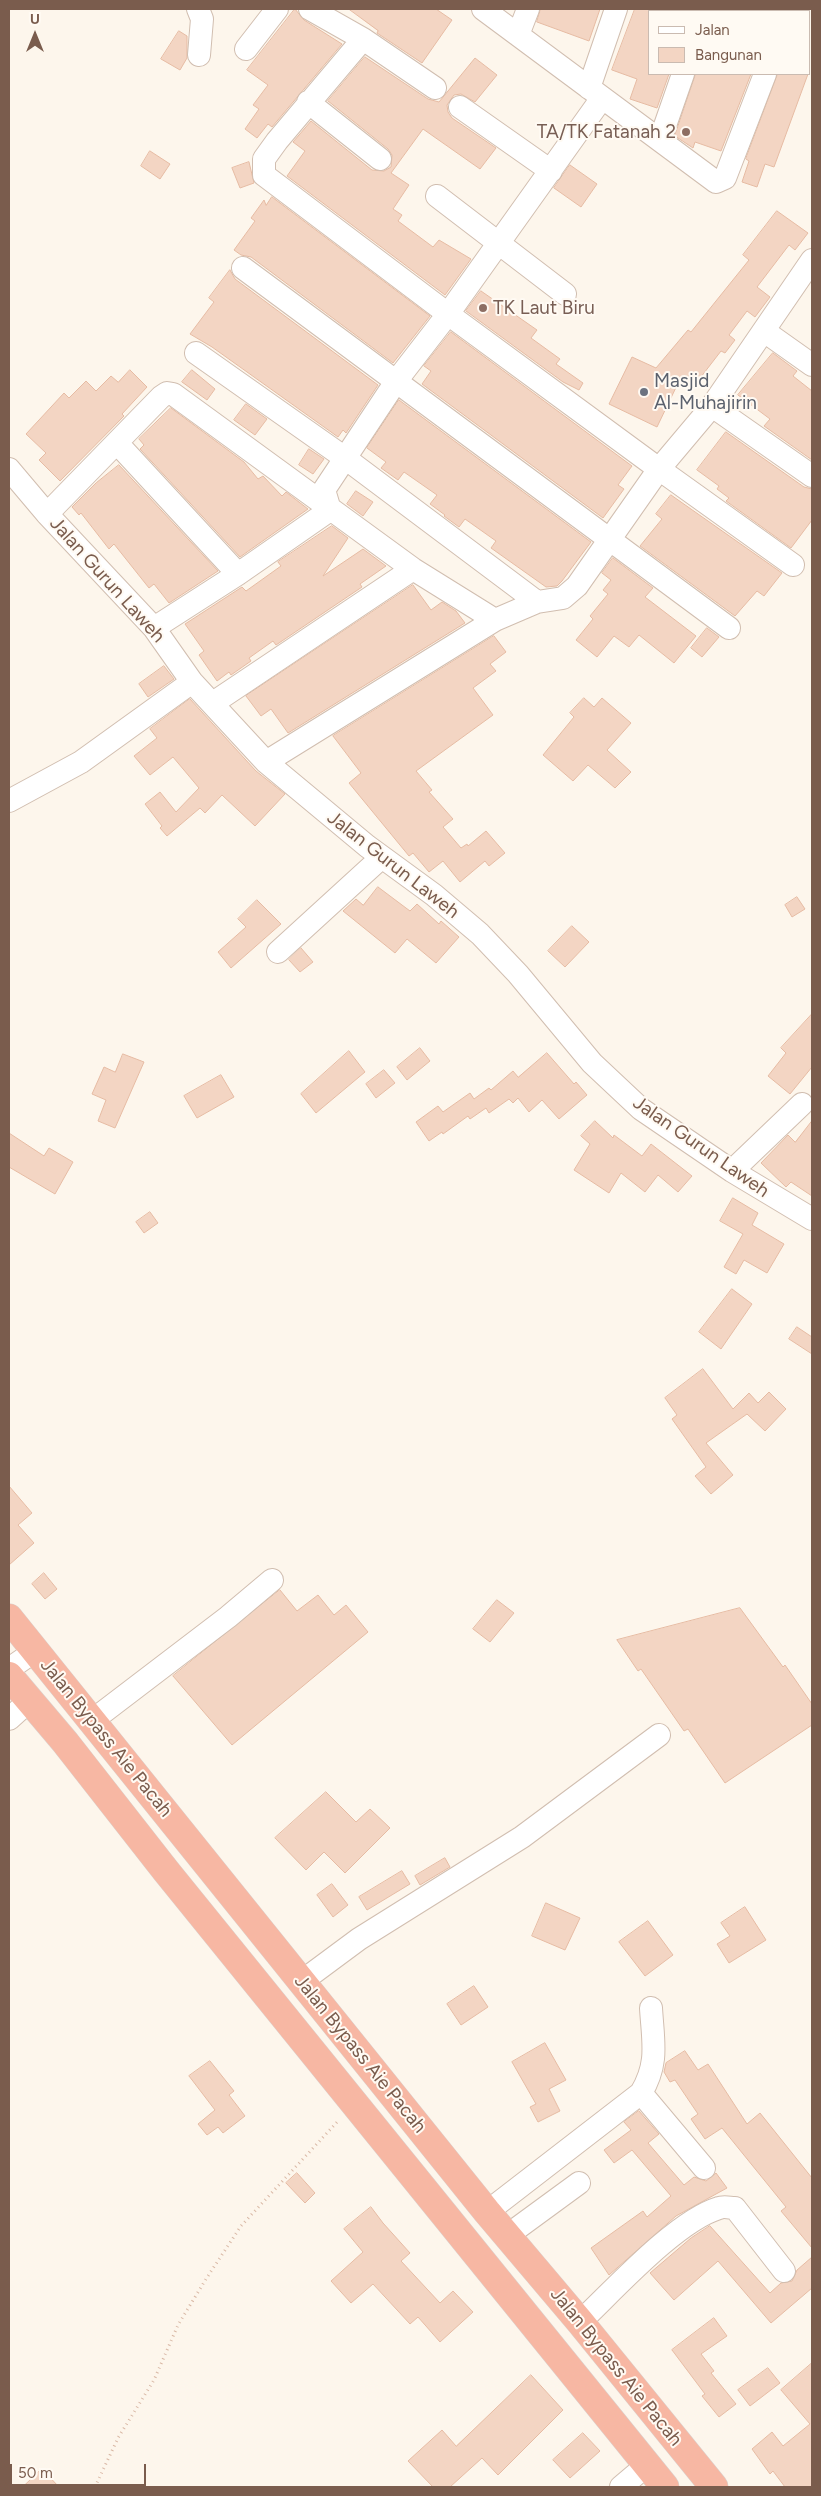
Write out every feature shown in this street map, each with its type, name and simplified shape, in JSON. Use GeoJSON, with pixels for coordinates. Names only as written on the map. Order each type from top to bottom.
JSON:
{"type":"FeatureCollection","features":[{"type":"Feature","properties":{"kind":"highway","name":"Jalan Bypass Aie Pacah"},"geometry":{"type":"LineString","coordinates":[[9,1618],[487,2212],[580,2322],[714,2487]]}},
{"type":"Feature","properties":{"kind":"highway"},"geometry":{"type":"LineString","coordinates":[[9,1676],[65,1742],[166,1871],[356,2103],[665,2487]]}},
{"type":"Feature","properties":{"kind":"street"},"geometry":{"type":"LineString","coordinates":[[198,9],[202,20],[199,56]]}},
{"type":"Feature","properties":{"kind":"street"},"geometry":{"type":"LineString","coordinates":[[246,49],[277,9]]}},
{"type":"Feature","properties":{"kind":"street"},"geometry":{"type":"LineString","coordinates":[[310,9],[363,39],[435,88]]}},
{"type":"Feature","properties":{"kind":"street"},"geometry":{"type":"LineString","coordinates":[[483,9],[716,182],[725,178],[765,75]]}},
{"type":"Feature","properties":{"kind":"street"},"geometry":{"type":"LineString","coordinates":[[518,35],[528,9]]}},
{"type":"Feature","properties":{"kind":"street"},"geometry":{"type":"LineString","coordinates":[[330,510],[324,490],[397,380],[448,314],[550,171],[595,93],[616,9]]}},
{"type":"Feature","properties":{"kind":"street"},"geometry":{"type":"LineString","coordinates":[[363,39],[308,102],[264,159],[264,174],[448,314],[793,565]]}},
{"type":"Feature","properties":{"kind":"street"},"geometry":{"type":"LineString","coordinates":[[660,140],[683,75]]}},
{"type":"Feature","properties":{"kind":"street"},"geometry":{"type":"LineString","coordinates":[[308,102],[380,159]]}},
{"type":"Feature","properties":{"kind":"street"},"geometry":{"type":"LineString","coordinates":[[460,107],[550,171]]}},
{"type":"Feature","properties":{"kind":"street"},"geometry":{"type":"LineString","coordinates":[[437,196],[564,294]]}},
{"type":"Feature","properties":{"kind":"street"},"geometry":{"type":"LineString","coordinates":[[266,762],[495,620],[537,602],[563,598],[577,586],[659,469],[712,406],[812,260]]}},
{"type":"Feature","properties":{"kind":"street"},"geometry":{"type":"LineString","coordinates":[[243,268],[397,380],[608,540],[729,628]]}},
{"type":"Feature","properties":{"kind":"street"},"geometry":{"type":"LineString","coordinates":[[764,331],[812,365]]}},
{"type":"Feature","properties":{"kind":"street"},"geometry":{"type":"LineString","coordinates":[[196,353],[346,458],[537,602]]}},
{"type":"Feature","properties":{"kind":"street"},"geometry":{"type":"LineString","coordinates":[[47,514],[161,397],[167,393],[173,394],[413,569],[495,620]]}},
{"type":"Feature","properties":{"kind":"street"},"geometry":{"type":"LineString","coordinates":[[712,406],[812,476]]}},
{"type":"Feature","properties":{"kind":"street"},"geometry":{"type":"LineString","coordinates":[[117,443],[238,574]]}},
{"type":"Feature","properties":{"kind":"street","name":"Jalan Gurun Laweh"},"geometry":{"type":"LineString","coordinates":[[9,469],[47,514],[154,628],[192,682],[266,762],[295,788],[382,857],[434,894],[480,934],[518,974],[592,1063],[641,1108],[732,1171],[812,1219]]}},
{"type":"Feature","properties":{"kind":"street"},"geometry":{"type":"LineString","coordinates":[[154,628],[238,574],[330,510]]}},
{"type":"Feature","properties":{"kind":"street"},"geometry":{"type":"LineString","coordinates":[[212,703],[413,569]]}},
{"type":"Feature","properties":{"kind":"street"},"geometry":{"type":"LineString","coordinates":[[9,801],[81,762],[192,682]]}},
{"type":"Feature","properties":{"kind":"street"},"geometry":{"type":"LineString","coordinates":[[278,952],[382,857]]}},
{"type":"Feature","properties":{"kind":"street"},"geometry":{"type":"LineString","coordinates":[[732,1171],[802,1104]]}},
{"type":"Feature","properties":{"kind":"street"},"geometry":{"type":"LineString","coordinates":[[93,1720],[228,1617],[272,1580]]}},
{"type":"Feature","properties":{"kind":"street"},"geometry":{"type":"LineString","coordinates":[[9,1669],[35,1651]]}},
{"type":"Feature","properties":{"kind":"street"},"geometry":{"type":"LineString","coordinates":[[9,1719],[29,1701]]}},
{"type":"Feature","properties":{"kind":"street"},"geometry":{"type":"LineString","coordinates":[[301,1982],[358,1940],[522,1837],[659,1735]]}},
{"type":"Feature","properties":{"kind":"street"},"geometry":{"type":"LineString","coordinates":[[487,2212],[641,2093],[649,2080],[654,2063],[651,2008]]}},
{"type":"Feature","properties":{"kind":"street"},"geometry":{"type":"LineString","coordinates":[[641,2093],[704,2168]]}},
{"type":"Feature","properties":{"kind":"street"},"geometry":{"type":"LineString","coordinates":[[508,2235],[579,2183]]}},
{"type":"Feature","properties":{"kind":"street"},"geometry":{"type":"LineString","coordinates":[[580,2322],[667,2240],[688,2224],[722,2207],[735,2208],[784,2271]]}},
{"type":"Feature","properties":{"kind":"street"},"geometry":{"type":"LineString","coordinates":[[621,2487],[647,2465]]}},
{"type":"Feature","properties":{"kind":"path"},"geometry":{"type":"LineString","coordinates":[[95,2487],[118,2438],[154,2380],[178,2325],[241,2226],[356,2103]]}},
{"type":"Feature","properties":{"kind":"building"},"geometry":{"type":"Polygon","coordinates":[[[295,9],[304,20],[342,44],[272,127],[268,124],[257,138],[245,129],[259,109],[253,105],[268,85],[247,70],[295,9]]]}},
{"type":"Feature","properties":{"kind":"building"},"geometry":{"type":"Polygon","coordinates":[[[349,9],[436,9],[452,20],[422,63],[377,33],[378,31],[349,9]]]}},
{"type":"Feature","properties":{"kind":"building"},"geometry":{"type":"Polygon","coordinates":[[[541,9],[600,9],[589,41],[537,22],[541,9]]]}},
{"type":"Feature","properties":{"kind":"building"},"geometry":{"type":"Polygon","coordinates":[[[635,9],[650,9],[648,10],[648,75],[669,75],[657,108],[630,99],[637,79],[612,70],[635,9]]]}},
{"type":"Feature","properties":{"kind":"building"},"geometry":{"type":"Polygon","coordinates":[[[179,31],[187,36],[187,58],[180,70],[161,59],[179,31]]]}},
{"type":"Feature","properties":{"kind":"building"},"geometry":{"type":"Polygon","coordinates":[[[365,57],[428,99],[439,102],[475,58],[497,75],[475,102],[461,94],[454,95],[447,105],[448,112],[452,118],[496,148],[480,169],[423,129],[391,173],[409,185],[393,209],[402,215],[398,221],[433,247],[439,240],[471,259],[445,295],[287,176],[305,151],[293,142],[311,121],[372,170],[384,171],[391,167],[392,155],[388,149],[328,101],[365,57]]]}},
{"type":"Feature","properties":{"kind":"building"},"geometry":{"type":"Polygon","coordinates":[[[696,75],[751,75],[721,151],[695,142],[693,148],[675,136],[696,75]]]}},
{"type":"Feature","properties":{"kind":"building"},"geometry":{"type":"Polygon","coordinates":[[[778,75],[808,75],[774,167],[765,164],[757,187],[742,182],[749,161],[746,159],[778,75]]]}},
{"type":"Feature","properties":{"kind":"building"},"geometry":{"type":"Polygon","coordinates":[[[150,151],[170,164],[160,179],[141,166],[150,151]]]}},
{"type":"Feature","properties":{"kind":"building"},"geometry":{"type":"Polygon","coordinates":[[[249,162],[254,183],[240,188],[232,168],[249,162]]]}},
{"type":"Feature","properties":{"kind":"building"},"geometry":{"type":"Polygon","coordinates":[[[570,165],[597,184],[581,207],[554,188],[570,165]]]}},
{"type":"Feature","properties":{"kind":"building"},"geometry":{"type":"Polygon","coordinates":[[[272,197],[430,316],[393,363],[251,257],[241,255],[234,250],[255,221],[251,218],[264,200],[266,205],[272,197]]]}},
{"type":"Feature","properties":{"kind":"building"},"geometry":{"type":"Polygon","coordinates":[[[777,211],[808,233],[795,250],[789,245],[757,287],[770,297],[755,317],[747,311],[729,335],[735,340],[725,353],[721,351],[694,386],[681,377],[657,427],[609,404],[632,357],[656,368],[688,330],[691,332],[749,260],[743,255],[777,211]]]}},
{"type":"Feature","properties":{"kind":"building"},"geometry":{"type":"Polygon","coordinates":[[[230,270],[235,279],[378,385],[346,433],[343,430],[338,437],[212,347],[190,334],[214,302],[209,298],[230,270]]]}},
{"type":"Feature","properties":{"kind":"building"},"geometry":{"type":"Polygon","coordinates":[[[481,291],[537,330],[531,338],[560,359],[556,364],[583,383],[579,390],[563,382],[466,311],[481,291]]]}},
{"type":"Feature","properties":{"kind":"building"},"geometry":{"type":"Polygon","coordinates":[[[451,332],[632,466],[618,485],[624,489],[603,518],[422,384],[431,371],[424,366],[451,332]]]}},
{"type":"Feature","properties":{"kind":"building"},"geometry":{"type":"Polygon","coordinates":[[[773,353],[797,371],[793,376],[812,391],[812,460],[764,426],[770,419],[738,395],[773,353]]]}},
{"type":"Feature","properties":{"kind":"building"},"geometry":{"type":"Polygon","coordinates":[[[130,370],[147,387],[122,414],[124,416],[60,481],[39,460],[46,453],[26,434],[64,393],[69,398],[86,381],[96,391],[111,376],[118,382],[130,370]]]}},
{"type":"Feature","properties":{"kind":"building"},"geometry":{"type":"Polygon","coordinates":[[[192,370],[215,389],[207,400],[182,382],[192,370]]]}},
{"type":"Feature","properties":{"kind":"building"},"geometry":{"type":"Polygon","coordinates":[[[399,400],[591,542],[557,586],[546,587],[491,548],[496,541],[465,519],[459,527],[444,516],[430,504],[437,495],[404,472],[398,480],[381,468],[386,462],[367,448],[399,400]]]}},
{"type":"Feature","properties":{"kind":"building"},"geometry":{"type":"Polygon","coordinates":[[[246,404],[267,419],[255,435],[234,420],[246,404]]]}},
{"type":"Feature","properties":{"kind":"building"},"geometry":{"type":"Polygon","coordinates":[[[171,408],[244,462],[258,479],[263,476],[282,496],[286,492],[308,509],[240,557],[140,449],[144,445],[139,439],[171,408]]]}},
{"type":"Feature","properties":{"kind":"building"},"geometry":{"type":"Polygon","coordinates":[[[726,432],[804,487],[812,489],[812,520],[791,548],[726,501],[729,498],[717,489],[719,486],[697,470],[726,432]]]}},
{"type":"Feature","properties":{"kind":"building"},"geometry":{"type":"Polygon","coordinates":[[[309,449],[324,459],[313,474],[299,465],[309,449]]]}},
{"type":"Feature","properties":{"kind":"building"},"geometry":{"type":"Polygon","coordinates":[[[119,465],[218,571],[169,603],[154,584],[149,588],[114,544],[109,549],[81,513],[79,515],[72,507],[96,483],[119,465]]]}},
{"type":"Feature","properties":{"kind":"building"},"geometry":{"type":"Polygon","coordinates":[[[356,491],[373,502],[363,516],[347,504],[356,491]]]}},
{"type":"Feature","properties":{"kind":"building"},"geometry":{"type":"Polygon","coordinates":[[[671,495],[782,573],[764,596],[757,591],[735,616],[640,546],[662,519],[656,514],[671,495]]]}},
{"type":"Feature","properties":{"kind":"building"},"geometry":{"type":"Polygon","coordinates":[[[332,526],[348,538],[323,576],[363,549],[386,566],[360,584],[362,587],[276,645],[273,641],[249,658],[251,661],[231,675],[229,672],[217,681],[199,655],[204,651],[185,624],[242,587],[246,591],[281,566],[278,562],[332,526]]]}},
{"type":"Feature","properties":{"kind":"building"},"geometry":{"type":"Polygon","coordinates":[[[613,558],[653,588],[645,597],[696,636],[674,663],[639,635],[629,647],[614,636],[597,657],[576,640],[593,619],[590,616],[608,594],[603,590],[611,580],[602,573],[613,558]]]}},
{"type":"Feature","properties":{"kind":"building"},"geometry":{"type":"Polygon","coordinates":[[[413,585],[431,610],[442,602],[456,611],[465,623],[288,733],[271,709],[261,716],[246,696],[413,585]]]}},
{"type":"Feature","properties":{"kind":"building"},"geometry":{"type":"Polygon","coordinates":[[[707,628],[719,637],[702,657],[691,648],[707,628]]]}},
{"type":"Feature","properties":{"kind":"building"},"geometry":{"type":"Polygon","coordinates":[[[494,636],[506,652],[490,664],[496,671],[473,688],[493,715],[416,771],[432,790],[429,792],[453,819],[443,827],[461,848],[467,844],[468,846],[486,831],[505,853],[489,866],[485,861],[460,882],[443,861],[429,872],[413,853],[409,856],[349,783],[361,773],[333,736],[494,636]]]}},
{"type":"Feature","properties":{"kind":"building"},"geometry":{"type":"Polygon","coordinates":[[[164,666],[174,679],[148,697],[139,684],[164,666]]]}},
{"type":"Feature","properties":{"kind":"building"},"geometry":{"type":"Polygon","coordinates":[[[584,698],[594,707],[602,698],[631,723],[607,750],[631,772],[615,788],[588,765],[573,781],[543,755],[574,717],[570,713],[584,698]]]}},
{"type":"Feature","properties":{"kind":"building"},"geometry":{"type":"Polygon","coordinates":[[[190,699],[256,771],[285,794],[255,826],[222,795],[205,813],[200,808],[167,836],[160,828],[162,826],[145,804],[160,792],[176,812],[199,788],[173,757],[150,775],[134,756],[157,738],[150,729],[190,699]]]}},
{"type":"Feature","properties":{"kind":"building"},"geometry":{"type":"Polygon","coordinates":[[[378,887],[410,911],[417,904],[439,924],[441,921],[459,937],[436,963],[407,939],[395,953],[343,911],[356,899],[363,905],[378,887]]]}},
{"type":"Feature","properties":{"kind":"building"},"geometry":{"type":"Polygon","coordinates":[[[797,897],[805,909],[792,917],[785,905],[797,897]]]}},
{"type":"Feature","properties":{"kind":"building"},"geometry":{"type":"Polygon","coordinates":[[[257,900],[281,924],[231,968],[218,952],[246,927],[238,919],[257,900]]]}},
{"type":"Feature","properties":{"kind":"building"},"geometry":{"type":"Polygon","coordinates":[[[572,926],[589,942],[565,967],[548,951],[572,926]]]}},
{"type":"Feature","properties":{"kind":"building"},"geometry":{"type":"Polygon","coordinates":[[[301,948],[313,962],[300,972],[289,960],[301,948]]]}},
{"type":"Feature","properties":{"kind":"building"},"geometry":{"type":"Polygon","coordinates":[[[812,1014],[812,1067],[790,1094],[768,1076],[786,1053],[781,1048],[812,1014]]]}},
{"type":"Feature","properties":{"kind":"building"},"geometry":{"type":"Polygon","coordinates":[[[420,1048],[430,1061],[407,1080],[397,1067],[420,1048]]]}},
{"type":"Feature","properties":{"kind":"building"},"geometry":{"type":"Polygon","coordinates":[[[349,1051],[365,1072],[316,1113],[301,1094],[349,1051]]]}},
{"type":"Feature","properties":{"kind":"building"},"geometry":{"type":"Polygon","coordinates":[[[547,1053],[574,1084],[576,1082],[587,1095],[559,1119],[542,1100],[529,1112],[518,1098],[513,1103],[509,1099],[489,1113],[486,1108],[470,1119],[468,1116],[443,1134],[442,1132],[429,1141],[416,1122],[438,1106],[443,1112],[470,1093],[474,1099],[489,1088],[491,1090],[513,1071],[518,1077],[547,1053]]]}},
{"type":"Feature","properties":{"kind":"building"},"geometry":{"type":"Polygon","coordinates":[[[123,1054],[144,1062],[115,1128],[98,1121],[106,1100],[92,1094],[104,1067],[115,1072],[123,1054]]]}},
{"type":"Feature","properties":{"kind":"building"},"geometry":{"type":"Polygon","coordinates":[[[384,1070],[395,1083],[376,1098],[366,1084],[384,1070]]]}},
{"type":"Feature","properties":{"kind":"building"},"geometry":{"type":"Polygon","coordinates":[[[221,1075],[234,1097],[197,1118],[184,1096],[221,1075]]]}},
{"type":"Feature","properties":{"kind":"building"},"geometry":{"type":"Polygon","coordinates":[[[595,1121],[613,1138],[614,1135],[642,1156],[651,1144],[692,1176],[678,1192],[658,1175],[645,1192],[621,1173],[609,1193],[574,1170],[590,1144],[581,1136],[595,1121]]]}},
{"type":"Feature","properties":{"kind":"building"},"geometry":{"type":"Polygon","coordinates":[[[812,1121],[812,1196],[791,1182],[786,1187],[761,1163],[788,1135],[795,1142],[812,1121]]]}},
{"type":"Feature","properties":{"kind":"building"},"geometry":{"type":"Polygon","coordinates":[[[9,1133],[44,1156],[49,1148],[73,1162],[55,1194],[9,1167],[9,1133]]]}},
{"type":"Feature","properties":{"kind":"building"},"geometry":{"type":"Polygon","coordinates":[[[733,1198],[758,1213],[752,1225],[784,1244],[767,1273],[744,1260],[736,1274],[724,1267],[743,1234],[720,1221],[733,1198]]]}},
{"type":"Feature","properties":{"kind":"building"},"geometry":{"type":"Polygon","coordinates":[[[150,1212],[158,1223],[144,1233],[136,1222],[150,1212]]]}},
{"type":"Feature","properties":{"kind":"building"},"geometry":{"type":"Polygon","coordinates":[[[732,1289],[752,1304],[721,1349],[699,1332],[732,1289]]]}},
{"type":"Feature","properties":{"kind":"building"},"geometry":{"type":"Polygon","coordinates":[[[797,1327],[812,1337],[812,1354],[789,1339],[797,1327]]]}},
{"type":"Feature","properties":{"kind":"building"},"geometry":{"type":"Polygon","coordinates":[[[703,1369],[733,1409],[749,1393],[758,1403],[769,1392],[786,1409],[765,1431],[747,1414],[706,1443],[733,1475],[711,1494],[695,1476],[706,1467],[672,1419],[677,1415],[665,1398],[703,1369]]]}},
{"type":"Feature","properties":{"kind":"building"},"geometry":{"type":"Polygon","coordinates":[[[9,1486],[32,1513],[18,1525],[34,1543],[9,1565],[9,1486]]]}},
{"type":"Feature","properties":{"kind":"building"},"geometry":{"type":"Polygon","coordinates":[[[44,1573],[57,1589],[45,1599],[32,1584],[44,1573]]]}},
{"type":"Feature","properties":{"kind":"building"},"geometry":{"type":"Polygon","coordinates":[[[280,1590],[297,1611],[318,1595],[334,1615],[346,1605],[368,1632],[232,1745],[173,1676],[280,1590]]]}},
{"type":"Feature","properties":{"kind":"building"},"geometry":{"type":"Polygon","coordinates":[[[497,1600],[514,1613],[490,1642],[473,1629],[497,1600]]]}},
{"type":"Feature","properties":{"kind":"building"},"geometry":{"type":"Polygon","coordinates":[[[740,1608],[783,1667],[785,1665],[812,1704],[812,1725],[725,1783],[688,1729],[684,1731],[641,1669],[638,1671],[617,1640],[740,1608]]]}},
{"type":"Feature","properties":{"kind":"building"},"geometry":{"type":"Polygon","coordinates":[[[326,1792],[356,1822],[370,1809],[390,1828],[345,1873],[324,1852],[306,1870],[275,1838],[326,1792]]]}},
{"type":"Feature","properties":{"kind":"building"},"geometry":{"type":"Polygon","coordinates":[[[445,1858],[450,1867],[420,1885],[415,1876],[445,1858]]]}},
{"type":"Feature","properties":{"kind":"building"},"geometry":{"type":"Polygon","coordinates":[[[402,1871],[410,1884],[367,1910],[359,1897],[402,1871]]]}},
{"type":"Feature","properties":{"kind":"building"},"geometry":{"type":"Polygon","coordinates":[[[332,1884],[348,1905],[333,1917],[317,1895],[332,1884]]]}},
{"type":"Feature","properties":{"kind":"building"},"geometry":{"type":"Polygon","coordinates":[[[546,1903],[580,1918],[565,1950],[532,1936],[546,1903]]]}},
{"type":"Feature","properties":{"kind":"building"},"geometry":{"type":"Polygon","coordinates":[[[745,1907],[766,1940],[729,1963],[717,1944],[730,1936],[721,1923],[745,1907]]]}},
{"type":"Feature","properties":{"kind":"building"},"geometry":{"type":"Polygon","coordinates":[[[648,1921],[673,1955],[645,1976],[619,1942],[648,1921]]]}},
{"type":"Feature","properties":{"kind":"building"},"geometry":{"type":"Polygon","coordinates":[[[474,1986],[488,2007],[461,2025],[447,2004],[474,1986]]]}},
{"type":"Feature","properties":{"kind":"building"},"geometry":{"type":"Polygon","coordinates":[[[545,2043],[566,2080],[549,2089],[560,2111],[538,2122],[530,2107],[536,2104],[512,2062],[545,2043]]]}},
{"type":"Feature","properties":{"kind":"building"},"geometry":{"type":"Polygon","coordinates":[[[685,2051],[698,2070],[708,2064],[747,2124],[760,2113],[812,2178],[812,2248],[781,2211],[786,2207],[722,2128],[705,2139],[691,2119],[698,2114],[675,2080],[670,2082],[664,2072],[666,2063],[685,2051]]]}},
{"type":"Feature","properties":{"kind":"building"},"geometry":{"type":"Polygon","coordinates":[[[210,2061],[234,2091],[229,2095],[245,2116],[223,2133],[218,2127],[207,2135],[198,2124],[215,2110],[189,2076],[210,2061]]]}},
{"type":"Feature","properties":{"kind":"building"},"geometry":{"type":"Polygon","coordinates":[[[639,2111],[659,2134],[648,2143],[684,2185],[694,2177],[706,2181],[716,2173],[727,2188],[676,2216],[609,2275],[591,2248],[643,2211],[647,2217],[671,2196],[632,2150],[614,2163],[604,2150],[631,2130],[624,2122],[639,2111]]]}},
{"type":"Feature","properties":{"kind":"building"},"geometry":{"type":"Polygon","coordinates":[[[297,2173],[315,2193],[305,2203],[286,2183],[297,2173]]]}},
{"type":"Feature","properties":{"kind":"building"},"geometry":{"type":"Polygon","coordinates":[[[371,2207],[410,2253],[401,2261],[440,2303],[453,2291],[473,2312],[440,2342],[418,2317],[410,2324],[373,2284],[351,2303],[331,2281],[363,2252],[344,2229],[371,2207]]]}},
{"type":"Feature","properties":{"kind":"building"},"geometry":{"type":"Polygon","coordinates":[[[710,2226],[770,2293],[781,2283],[792,2281],[797,2270],[812,2257],[812,2288],[771,2323],[718,2261],[674,2300],[650,2273],[691,2238],[710,2226]]]}},
{"type":"Feature","properties":{"kind":"building"},"geometry":{"type":"Polygon","coordinates":[[[714,2318],[727,2336],[701,2354],[714,2371],[711,2373],[736,2404],[719,2417],[702,2396],[705,2394],[672,2350],[714,2318]]]}},
{"type":"Feature","properties":{"kind":"building"},"geometry":{"type":"Polygon","coordinates":[[[812,2363],[812,2487],[785,2487],[773,2471],[770,2474],[752,2449],[772,2432],[783,2446],[810,2424],[781,2390],[812,2363]]]}},
{"type":"Feature","properties":{"kind":"building"},"geometry":{"type":"Polygon","coordinates":[[[768,2368],[780,2383],[750,2406],[738,2390],[768,2368]]]}},
{"type":"Feature","properties":{"kind":"building"},"geometry":{"type":"Polygon","coordinates":[[[531,2375],[563,2410],[498,2475],[482,2458],[450,2487],[433,2487],[408,2461],[442,2430],[456,2446],[531,2375]]]}},
{"type":"Feature","properties":{"kind":"building"},"geometry":{"type":"Polygon","coordinates":[[[583,2433],[600,2451],[570,2478],[553,2460],[583,2433]]]}},
{"type":"Feature","properties":{"kind":"building"},"geometry":{"type":"Polygon","coordinates":[[[42,2469],[59,2487],[23,2487],[42,2469]]]}},
{"type":"Feature","properties":{"kind":"place","name":"TA/TK Fatanah 2"},"geometry":{"type":"Point","coordinates":[686,132]}},
{"type":"Feature","properties":{"kind":"place","name":"TK Laut Biru"},"geometry":{"type":"Point","coordinates":[483,308]}},
{"type":"Feature","properties":{"kind":"place","name":"Masjid Al-Muhajirin"},"geometry":{"type":"Point","coordinates":[644,392]}}]}
